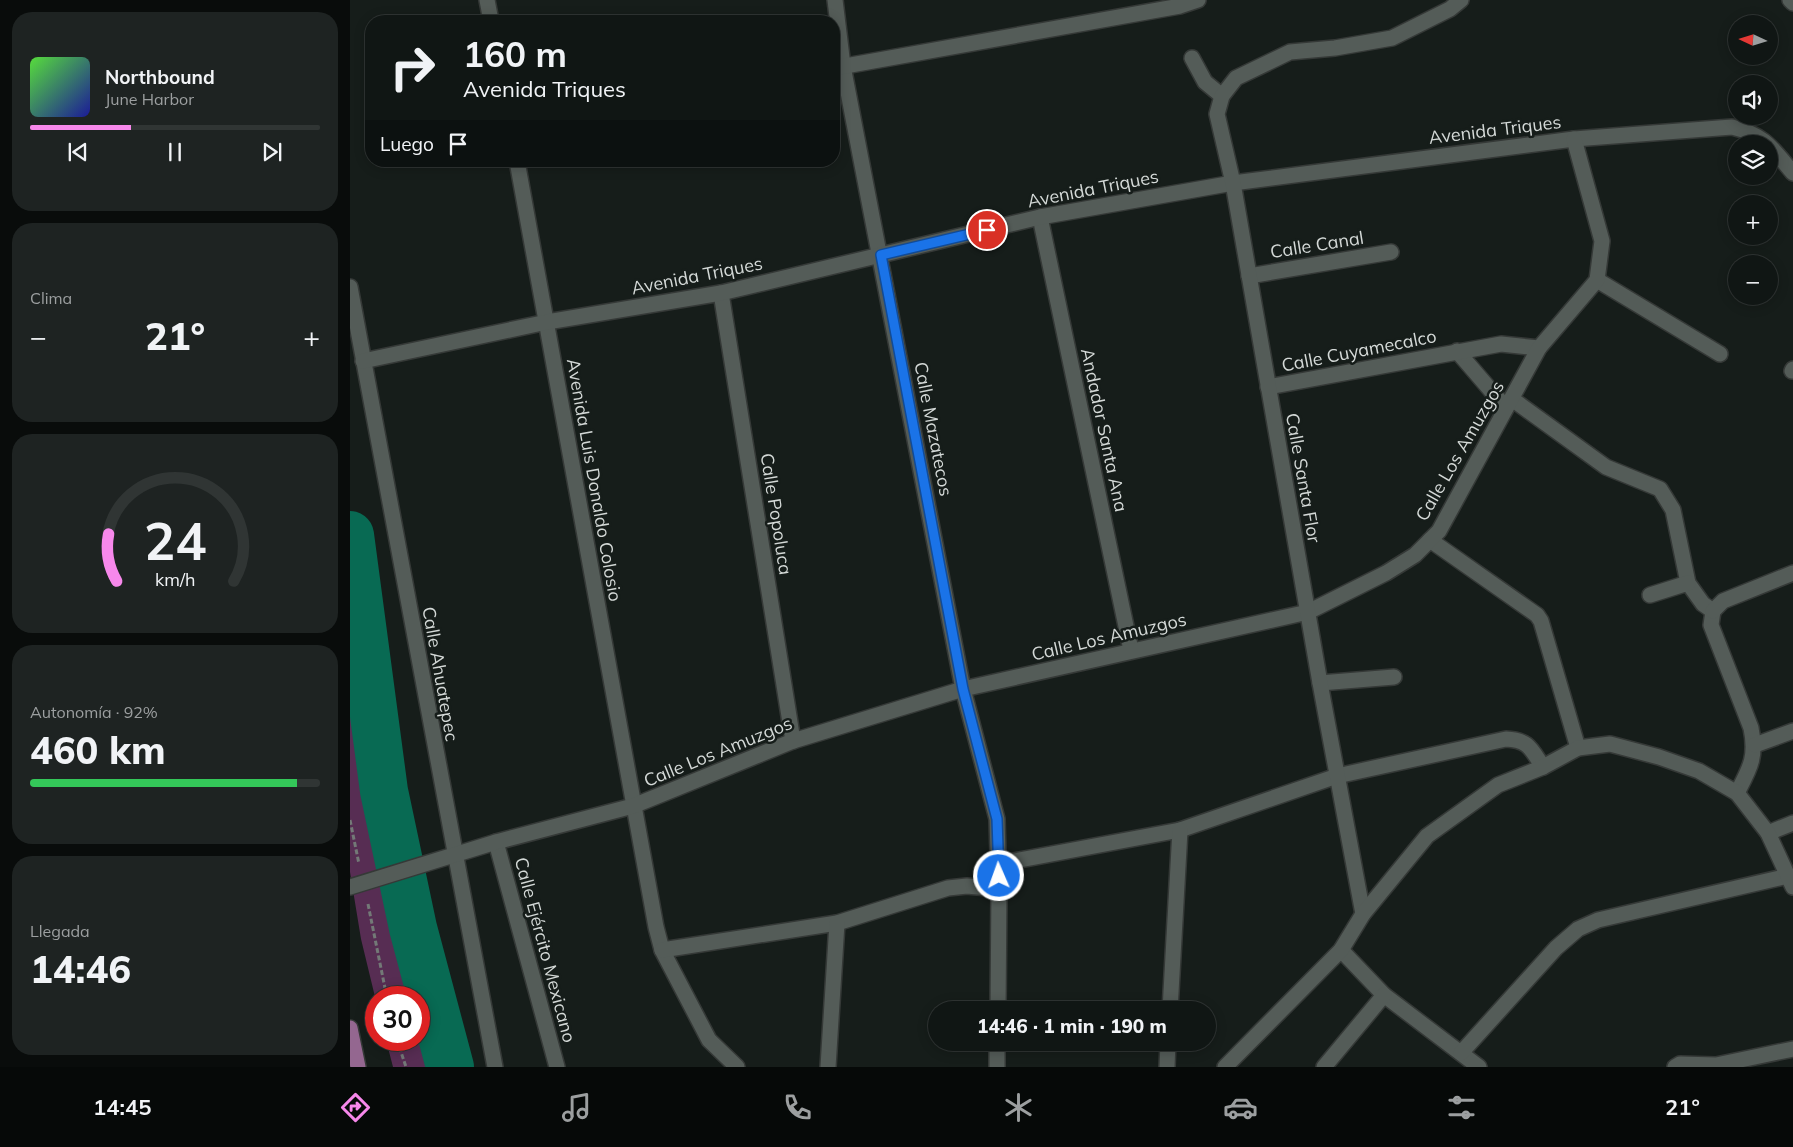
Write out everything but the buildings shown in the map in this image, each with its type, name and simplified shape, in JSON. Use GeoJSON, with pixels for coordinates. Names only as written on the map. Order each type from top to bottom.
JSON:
{"type":"FeatureCollection","features":[{"type":"Feature","properties":{"kind":"main road"},"geometry":{"type":"LineString","coordinates":[[350,1028],[358,1067]]}},
{"type":"Feature","properties":{"kind":"street"},"geometry":{"type":"LineString","coordinates":[[487,0],[490,15]]}},
{"type":"Feature","properties":{"kind":"street","name":"Calle Mazatecos"},"geometry":{"type":"LineString","coordinates":[[835,0],[836,15]]}},
{"type":"Feature","properties":{"kind":"street"},"geometry":{"type":"LineString","coordinates":[[840,67],[1180,6],[1198,0]]}},
{"type":"Feature","properties":{"kind":"street"},"geometry":{"type":"LineString","coordinates":[[1192,58],[1205,82],[1222,96],[1236,78],[1290,52],[1335,48],[1392,38],[1450,9],[1461,0]]}},
{"type":"Feature","properties":{"kind":"street"},"geometry":{"type":"LineString","coordinates":[[1790,0],[1793,3]]}},
{"type":"Feature","properties":{"kind":"street","name":"Calle Mazatecos"},"geometry":{"type":"LineString","coordinates":[[840,76],[881,255],[963,689],[997,819],[999,889],[998,1001]]}},
{"type":"Feature","properties":{"kind":"street","name":"Calle Santa Flor"},"geometry":{"type":"LineString","coordinates":[[1222,96],[1217,114],[1233,183],[1320,683],[1363,914]]}},
{"type":"Feature","properties":{"kind":"street","name":"Avenida Triques"},"geometry":{"type":"LineString","coordinates":[[363,361],[547,322],[721,293],[1040,217],[1233,183],[1574,139],[1732,127],[1753,132],[1768,143],[1793,173]]}},
{"type":"Feature","properties":{"kind":"street"},"geometry":{"type":"LineString","coordinates":[[1574,139],[1602,241],[1597,280],[1720,354]]}},
{"type":"Feature","properties":{"kind":"street","name":"Avenida Luis Donaldo Colosio"},"geometry":{"type":"LineString","coordinates":[[518,167],[633,806],[662,950],[709,1040],[737,1067]]}},
{"type":"Feature","properties":{"kind":"street","name":"Andador Santa Ana"},"geometry":{"type":"LineString","coordinates":[[1040,217],[1131,650]]}},
{"type":"Feature","properties":{"kind":"street","name":"Calle Canal"},"geometry":{"type":"LineString","coordinates":[[1248,276],[1392,252]]}},
{"type":"Feature","properties":{"kind":"street","name":"Calle Los Amuzgos"},"geometry":{"type":"LineString","coordinates":[[361,883],[496,842],[633,806],[793,741],[963,689],[1308,612],[1386,573],[1415,555],[1439,531],[1539,348],[1597,280]]}},
{"type":"Feature","properties":{"kind":"street","name":"Calle Ahuatepec"},"geometry":{"type":"LineString","coordinates":[[350,287],[454,856],[495,1067]]}},
{"type":"Feature","properties":{"kind":"street","name":"Calle Popoluca"},"geometry":{"type":"LineString","coordinates":[[721,293],[793,741]]}},
{"type":"Feature","properties":{"kind":"street","name":"Calle Cuyamecalco"},"geometry":{"type":"LineString","coordinates":[[1268,387],[1501,344],[1539,348]]}},
{"type":"Feature","properties":{"kind":"street","name":"Calle Cuyamecalco"},"geometry":{"type":"LineString","coordinates":[[1457,351],[1509,404],[1606,467],[1660,489],[1667,497],[1673,510],[1688,583],[1703,604],[1714,611]]}},
{"type":"Feature","properties":{"kind":"street"},"geometry":{"type":"LineString","coordinates":[[1430,540],[1537,615],[1541,621],[1578,748]]}},
{"type":"Feature","properties":{"kind":"street"},"geometry":{"type":"LineString","coordinates":[[1737,793],[1754,760],[1755,745],[1751,728],[1711,625],[1714,611],[1723,601],[1793,572]]}},
{"type":"Feature","properties":{"kind":"street"},"geometry":{"type":"LineString","coordinates":[[1650,595],[1688,583]]}},
{"type":"Feature","properties":{"kind":"street"},"geometry":{"type":"LineString","coordinates":[[1320,683],[1394,677]]}},
{"type":"Feature","properties":{"kind":"street"},"geometry":{"type":"LineString","coordinates":[[1755,745],[1793,731]]}},
{"type":"Feature","properties":{"kind":"street"},"geometry":{"type":"LineString","coordinates":[[998,864],[1180,830],[1337,776],[1506,739],[1520,740],[1527,744],[1543,767]]}},
{"type":"Feature","properties":{"kind":"street"},"geometry":{"type":"LineString","coordinates":[[1225,1067],[1341,950],[1363,914],[1426,836],[1498,785],[1543,767],[1578,748],[1610,744],[1659,757],[1699,771],[1737,793],[1768,832],[1790,881],[1598,920],[1578,930],[1556,948],[1461,1053]]}},
{"type":"Feature","properties":{"kind":"street"},"geometry":{"type":"LineString","coordinates":[[1768,832],[1793,823]]}},
{"type":"Feature","properties":{"kind":"street"},"geometry":{"type":"LineString","coordinates":[[1170,1001],[1180,830]]}},
{"type":"Feature","properties":{"kind":"street","name":"Calle Ejército Mexicano"},"geometry":{"type":"LineString","coordinates":[[496,842],[557,1067]]}},
{"type":"Feature","properties":{"kind":"street"},"geometry":{"type":"LineString","coordinates":[[662,950],[837,923],[948,888],[967,886],[999,889]]}},
{"type":"Feature","properties":{"kind":"street"},"geometry":{"type":"LineString","coordinates":[[828,1067],[837,923]]}},
{"type":"Feature","properties":{"kind":"street"},"geometry":{"type":"LineString","coordinates":[[1341,950],[1384,996],[1479,1067]]}},
{"type":"Feature","properties":{"kind":"street"},"geometry":{"type":"LineString","coordinates":[[1324,1067],[1384,996]]}},
{"type":"Feature","properties":{"kind":"street"},"geometry":{"type":"LineString","coordinates":[[1675,1067],[1680,1064],[1716,1065],[1793,1049]]}},
{"type":"Feature","properties":{"kind":"street"},"geometry":{"type":"LineString","coordinates":[[997,1067],[998,1051]]}},
{"type":"Feature","properties":{"kind":"street"},"geometry":{"type":"LineString","coordinates":[[1167,1067],[1168,1051]]}},
{"type":"Feature","properties":{"kind":"path"},"geometry":{"type":"LineString","coordinates":[[350,820],[361,883],[384,986]]}},
{"type":"Feature","properties":{"kind":"path"},"geometry":{"type":"LineString","coordinates":[[401,1051],[406,1067]]}},
{"type":"Feature","properties":{"kind":"shaded area"},"geometry":{"type":"Polygon","coordinates":[[[350,693],[372,808],[414,986],[372,986],[361,939],[350,872],[350,693]]]}},
{"type":"Feature","properties":{"kind":"shaded area"},"geometry":{"type":"Polygon","coordinates":[[[389,1051],[427,1051],[430,1067],[393,1067],[389,1051]]]}},
{"type":"Feature","properties":{"kind":"waterway"},"geometry":{"type":"LineString","coordinates":[[350,535],[384,791],[413,928],[450,1067]]}},
{"type":"Feature","properties":{"kind":"route"},"geometry":{"type":"LineString","coordinates":[[987,230],[881,255],[963,689],[997,819],[999,876]]}}]}
